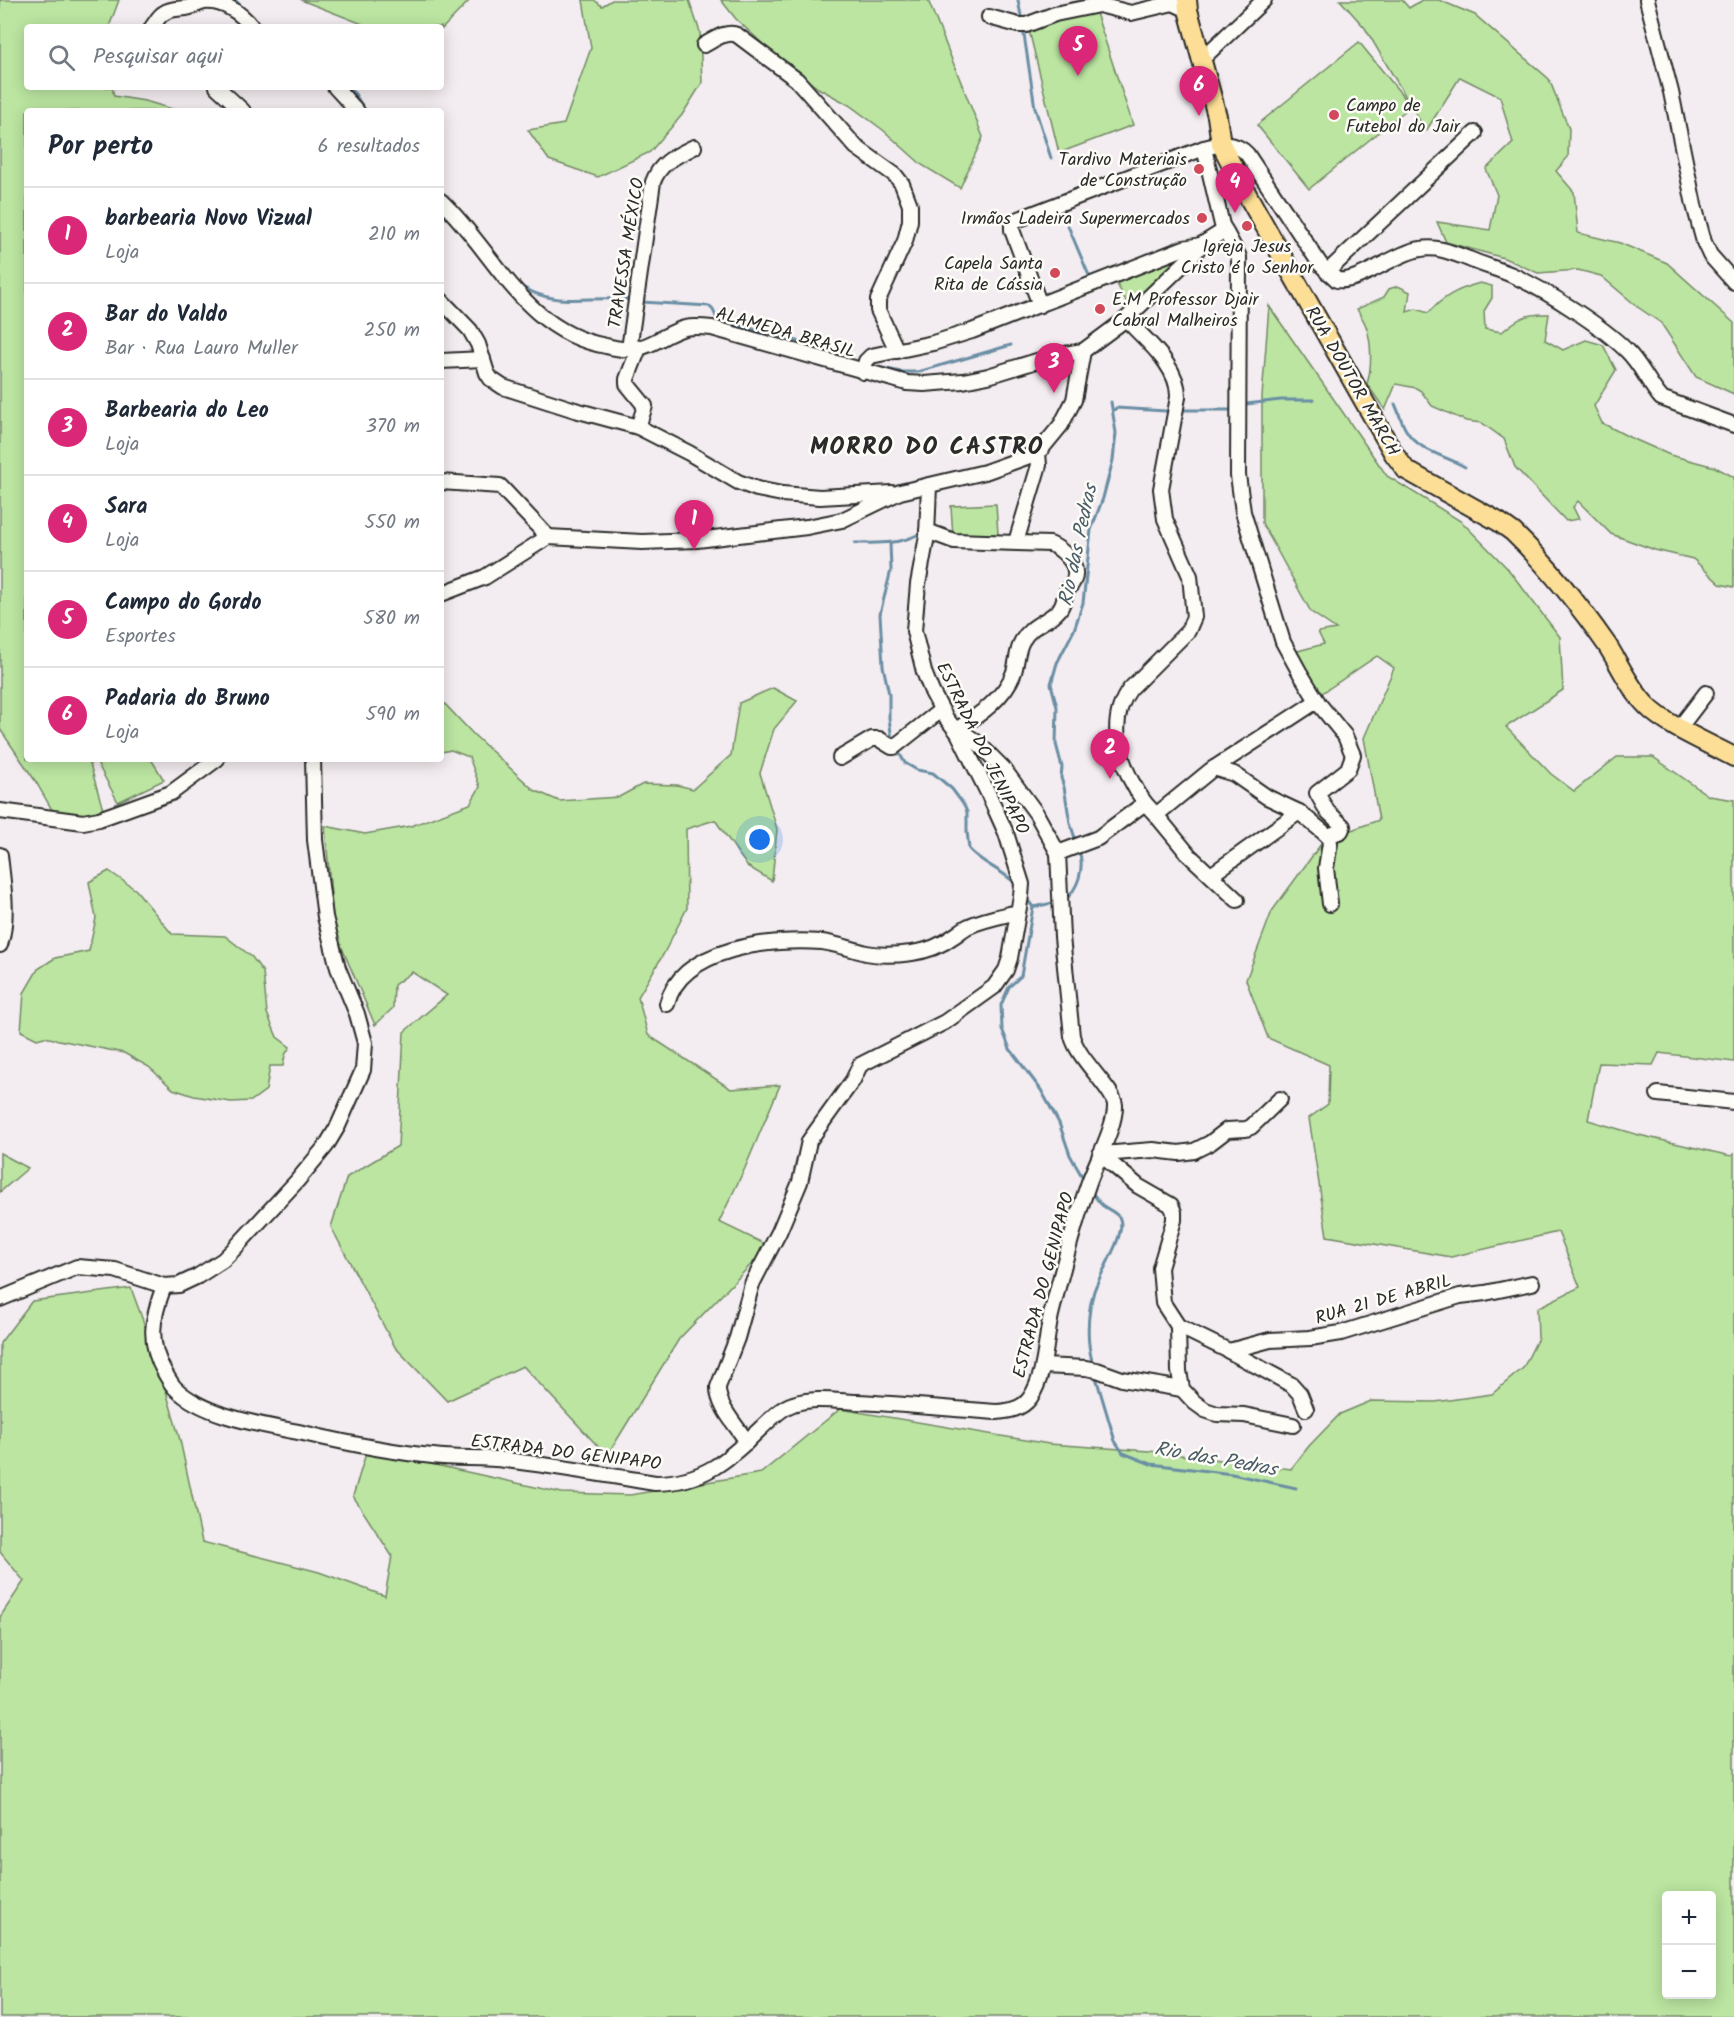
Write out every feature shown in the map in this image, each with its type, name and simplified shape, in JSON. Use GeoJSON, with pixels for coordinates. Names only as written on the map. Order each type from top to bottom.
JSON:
{"type":"FeatureCollection","features":[{"type":"Feature","properties":{"kind":"main road","name":"RUA DOUTOR MARCH"},"geometry":{"type":"LineString","coordinates":[[1181,3],[1217,116],[1213,146],[1240,183],[1394,454],[1406,470],[1513,532],[1582,609],[1641,699],[1657,715],[1734,757]]}},
{"type":"Feature","properties":{"kind":"street"},"geometry":{"type":"LineString","coordinates":[[1201,60],[1264,0]]}},
{"type":"Feature","properties":{"kind":"street"},"geometry":{"type":"LineString","coordinates":[[1647,0],[1671,92],[1694,205],[1704,242],[1710,255],[1734,282]]}},
{"type":"Feature","properties":{"kind":"street"},"geometry":{"type":"LineString","coordinates":[[154,24],[160,15],[172,9],[190,7],[202,2],[215,2],[228,6],[249,24]]}},
{"type":"Feature","properties":{"kind":"street"},"geometry":{"type":"LineString","coordinates":[[989,17],[1022,25],[1055,14],[1099,5],[1131,13],[1181,3]]}},
{"type":"Feature","properties":{"kind":"street"},"geometry":{"type":"LineString","coordinates":[[704,45],[725,34],[737,35],[796,80],[856,147],[895,175],[902,184],[910,205],[910,221],[905,241],[878,300],[878,310],[897,351]]}},
{"type":"Feature","properties":{"kind":"street"},"geometry":{"type":"LineString","coordinates":[[220,90],[240,108]]}},
{"type":"Feature","properties":{"kind":"street"},"geometry":{"type":"LineString","coordinates":[[338,90],[354,108]]}},
{"type":"Feature","properties":{"kind":"street"},"geometry":{"type":"LineString","coordinates":[[1327,272],[1475,133]]}},
{"type":"Feature","properties":{"kind":"street"},"geometry":{"type":"LineString","coordinates":[[1213,146],[1213,191],[1225,231],[1239,257],[1239,475],[1242,512],[1283,642],[1317,701],[1346,736],[1353,755],[1348,769],[1317,793],[1327,811],[1343,826],[1341,831],[1328,836]]}},
{"type":"Feature","properties":{"kind":"street"},"geometry":{"type":"LineString","coordinates":[[1040,305],[1012,228],[1014,221],[1213,146],[1237,147],[1247,154],[1327,272],[1336,280],[1348,280],[1408,252],[1430,248],[1443,250],[1493,268],[1513,276],[1548,296],[1612,337],[1637,362],[1661,398],[1734,425]]}},
{"type":"Feature","properties":{"kind":"street","name":"TRAVESSA MÉXICO"},"geometry":{"type":"LineString","coordinates":[[638,427],[645,406],[627,384],[627,379],[634,349],[653,182],[663,164],[694,147]]}},
{"type":"Feature","properties":{"kind":"street"},"geometry":{"type":"LineString","coordinates":[[444,204],[516,290],[540,316],[553,326],[597,345],[634,349]]}},
{"type":"Feature","properties":{"kind":"street","name":"ALAMEDA BRASIL"},"geometry":{"type":"LineString","coordinates":[[863,372],[866,361],[871,356],[972,331],[1193,250],[1225,231]]}},
{"type":"Feature","properties":{"kind":"street","name":"ALAMEDA BRASIL"},"geometry":{"type":"LineString","coordinates":[[634,349],[683,328],[712,328],[907,383],[942,384],[988,376],[1053,356],[1083,351],[1126,319],[1193,250]]}},
{"type":"Feature","properties":{"kind":"street"},"geometry":{"type":"LineString","coordinates":[[444,303],[470,330],[478,344],[491,379],[503,387],[638,427],[681,448],[738,482],[757,489],[782,494],[820,497],[900,492],[985,472],[1038,453],[1061,425],[1074,400],[1083,351]]}},
{"type":"Feature","properties":{"kind":"street"},"geometry":{"type":"LineString","coordinates":[[1126,319],[1167,365],[1178,384],[1178,398],[1161,489],[1169,530],[1190,576],[1194,617],[1188,631],[1130,688],[1122,699],[1119,710],[1119,747],[1131,784],[1145,804],[1189,855],[1237,900]]}},
{"type":"Feature","properties":{"kind":"street"},"geometry":{"type":"LineString","coordinates":[[444,361],[483,359]]}},
{"type":"Feature","properties":{"kind":"street"},"geometry":{"type":"LineString","coordinates":[[1016,542],[1040,465],[1038,453]]}},
{"type":"Feature","properties":{"kind":"street"},"geometry":{"type":"LineString","coordinates":[[444,482],[500,486],[548,537]]}},
{"type":"Feature","properties":{"kind":"street","name":"ESTRADA DO JENIPAPO"},"geometry":{"type":"LineString","coordinates":[[747,1442],[721,1402],[718,1387],[737,1338],[748,1295],[788,1214],[800,1182],[809,1142],[853,1080],[860,1065],[945,1022],[994,987],[1008,964],[1018,912],[1022,884],[1006,832],[957,732],[941,710],[924,672],[914,631],[918,584],[927,531],[929,484]]}},
{"type":"Feature","properties":{"kind":"street"},"geometry":{"type":"LineString","coordinates":[[444,593],[485,577],[548,537],[642,542],[697,540],[796,529],[842,520],[900,492]]}},
{"type":"Feature","properties":{"kind":"street"},"geometry":{"type":"LineString","coordinates":[[927,531],[954,541],[1040,543],[1055,546],[1074,566],[1075,575],[1062,607],[1055,614],[1039,622],[1022,642],[1014,670],[1004,691],[957,732]]}},
{"type":"Feature","properties":{"kind":"street"},"geometry":{"type":"LineString","coordinates":[[1680,728],[1706,693]]}},
{"type":"Feature","properties":{"kind":"street"},"geometry":{"type":"LineString","coordinates":[[1156,815],[1214,768],[1317,701]]}},
{"type":"Feature","properties":{"kind":"street"},"geometry":{"type":"LineString","coordinates":[[840,758],[872,740],[879,739],[894,747],[941,710]]}},
{"type":"Feature","properties":{"kind":"street","name":"ESTRADA DO GENIPAPO"},"geometry":{"type":"LineString","coordinates":[[164,1286],[155,1312],[152,1335],[161,1366],[173,1386],[183,1395],[200,1405],[247,1421],[361,1446],[405,1453],[435,1457],[504,1460],[655,1483],[675,1483],[707,1472],[723,1463],[772,1418],[789,1405],[800,1402],[815,1400],[997,1412],[1023,1406],[1030,1399],[1039,1380],[1051,1316],[1066,1257],[1089,1183],[1113,1122],[1115,1105],[1111,1093],[1075,1047],[1072,1036],[1062,937],[1058,854],[1036,813],[1003,768],[979,744],[957,732]]}},
{"type":"Feature","properties":{"kind":"street"},"geometry":{"type":"LineString","coordinates":[[0,811],[83,822],[99,819],[171,793],[213,762]]}},
{"type":"Feature","properties":{"kind":"street"},"geometry":{"type":"LineString","coordinates":[[0,1299],[77,1267],[115,1270],[164,1286],[178,1285],[198,1276],[223,1260],[242,1241],[326,1146],[346,1111],[363,1070],[365,1043],[362,1029],[338,968],[325,917],[315,840],[312,762]]}},
{"type":"Feature","properties":{"kind":"street"},"geometry":{"type":"LineString","coordinates":[[1214,768],[1234,774],[1267,797],[1299,812],[1328,836],[1330,843],[1326,868],[1330,904]]}},
{"type":"Feature","properties":{"kind":"street"},"geometry":{"type":"LineString","coordinates":[[1058,854],[1098,838],[1145,804]]}},
{"type":"Feature","properties":{"kind":"street"},"geometry":{"type":"LineString","coordinates":[[1211,875],[1299,812]]}},
{"type":"Feature","properties":{"kind":"street"},"geometry":{"type":"LineString","coordinates":[[0,855],[5,916],[0,945]]}},
{"type":"Feature","properties":{"kind":"street"},"geometry":{"type":"LineString","coordinates":[[667,1004],[678,980],[707,959],[730,950],[754,945],[821,942],[885,955],[915,953],[947,941],[967,927],[1018,912]]}},
{"type":"Feature","properties":{"kind":"street"},"geometry":{"type":"LineString","coordinates":[[1658,1094],[1734,1102]]}},
{"type":"Feature","properties":{"kind":"street"},"geometry":{"type":"LineString","coordinates":[[1101,1154],[1153,1150],[1179,1153],[1194,1151],[1210,1143],[1227,1130],[1251,1127],[1280,1099]]}},
{"type":"Feature","properties":{"kind":"street"},"geometry":{"type":"LineString","coordinates":[[1101,1154],[1138,1186],[1171,1205],[1174,1220],[1160,1268],[1160,1286],[1163,1303],[1178,1326],[1292,1385],[1300,1394],[1306,1409]]}},
{"type":"Feature","properties":{"kind":"street","name":"RUA 21 DE ABRIL"},"geometry":{"type":"LineString","coordinates":[[1229,1351],[1270,1340],[1310,1338],[1341,1333],[1460,1296],[1485,1293],[1532,1282]]}},
{"type":"Feature","properties":{"kind":"street"},"geometry":{"type":"LineString","coordinates":[[1178,1326],[1179,1371],[1182,1389]]}},
{"type":"Feature","properties":{"kind":"street"},"geometry":{"type":"LineString","coordinates":[[1043,1366],[1086,1368],[1122,1379],[1182,1389],[1205,1410],[1217,1414],[1244,1415],[1293,1425]]}},
{"type":"Feature","properties":{"kind":"green space"},"geometry":{"type":"Polygon","coordinates":[[[0,0],[119,0],[110,24],[24,24],[24,90],[113,90],[114,96],[169,108],[24,108],[24,762],[90,762],[104,813],[55,815],[0,729],[0,0]]]}},
{"type":"Feature","properties":{"kind":"green space"},"geometry":{"type":"Polygon","coordinates":[[[301,0],[470,0],[444,27],[444,24],[362,24],[301,0]]]}},
{"type":"Feature","properties":{"kind":"green space"},"geometry":{"type":"Polygon","coordinates":[[[583,0],[594,0],[602,6],[612,0],[689,0],[700,32],[702,83],[682,115],[650,152],[598,177],[549,160],[528,130],[564,124],[591,48],[583,0]]]}},
{"type":"Feature","properties":{"kind":"green space"},"geometry":{"type":"Polygon","coordinates":[[[721,0],[928,0],[983,137],[960,188],[922,165],[883,130],[849,105],[818,88],[779,59],[736,19],[721,0]]]}},
{"type":"Feature","properties":{"kind":"green space"},"geometry":{"type":"Polygon","coordinates":[[[1340,0],[1402,0],[1409,8],[1422,0],[1439,0],[1475,15],[1549,79],[1569,129],[1568,157],[1556,171],[1574,192],[1578,233],[1620,243],[1667,263],[1734,323],[1734,394],[1696,377],[1661,323],[1601,276],[1578,270],[1538,273],[1504,258],[1446,242],[1437,222],[1490,230],[1497,195],[1486,169],[1513,143],[1500,97],[1460,77],[1426,131],[1365,28],[1340,0]]]}},
{"type":"Feature","properties":{"kind":"green space"},"geometry":{"type":"Polygon","coordinates":[[[1096,13],[1133,125],[1059,153],[1028,26],[1096,13]]]}},
{"type":"Feature","properties":{"kind":"green space","name":"Campo de Futebol do Jair"},"geometry":{"type":"Polygon","coordinates":[[[1359,42],[1411,106],[1309,189],[1257,125],[1359,42]]]}},
{"type":"Feature","properties":{"kind":"green space"},"geometry":{"type":"Polygon","coordinates":[[[1184,248],[1191,254],[1131,310],[1113,277],[1184,248]]]}},
{"type":"Feature","properties":{"kind":"green space"},"geometry":{"type":"Polygon","coordinates":[[[1480,283],[1492,286],[1492,298],[1484,311],[1485,329],[1502,332],[1523,317],[1549,314],[1545,340],[1563,350],[1586,340],[1603,345],[1616,370],[1594,406],[1602,423],[1670,455],[1715,467],[1734,477],[1734,587],[1720,584],[1693,559],[1655,550],[1611,534],[1578,501],[1573,507],[1579,519],[1566,521],[1515,467],[1504,439],[1482,423],[1466,421],[1432,406],[1416,388],[1396,384],[1385,410],[1367,384],[1370,347],[1365,324],[1357,309],[1384,297],[1389,289],[1398,286],[1410,292],[1407,312],[1416,309],[1428,313],[1452,294],[1480,283]]]}},
{"type":"Feature","properties":{"kind":"green space"},"geometry":{"type":"Polygon","coordinates":[[[1269,306],[1387,476],[1462,522],[1508,569],[1560,637],[1563,690],[1506,727],[1551,774],[1574,791],[1617,757],[1653,757],[1709,796],[1734,800],[1734,1062],[1659,1053],[1653,1065],[1599,1063],[1588,1120],[1639,1135],[1731,1156],[1734,1154],[1734,2017],[0,2017],[0,1617],[24,1581],[0,1552],[0,1343],[32,1301],[131,1288],[156,1356],[180,1440],[202,1542],[319,1572],[385,1596],[392,1556],[353,1496],[367,1450],[562,1493],[630,1495],[761,1473],[840,1409],[1049,1444],[1149,1451],[1291,1469],[1309,1446],[1340,1414],[1371,1401],[1435,1402],[1492,1394],[1523,1368],[1538,1338],[1537,1308],[1580,1287],[1558,1232],[1451,1257],[1327,1236],[1309,1118],[1328,1104],[1329,1065],[1268,1038],[1246,980],[1272,911],[1324,840],[1379,820],[1364,738],[1394,668],[1377,656],[1315,698],[1294,652],[1324,644],[1318,632],[1336,629],[1311,612],[1262,523],[1262,397],[1269,306]]]}},
{"type":"Feature","properties":{"kind":"green space"},"geometry":{"type":"Polygon","coordinates":[[[996,504],[998,534],[953,537],[951,506],[996,504]]]}},
{"type":"Feature","properties":{"kind":"green space"},"geometry":{"type":"Polygon","coordinates":[[[773,688],[797,701],[774,729],[760,773],[777,829],[772,881],[747,866],[715,820],[686,829],[687,908],[638,997],[648,1035],[731,1089],[780,1085],[719,1222],[769,1246],[679,1339],[607,1456],[523,1366],[447,1401],[395,1347],[331,1227],[347,1177],[398,1146],[404,1032],[447,995],[412,972],[394,985],[393,1008],[375,1025],[334,929],[325,826],[365,834],[411,826],[470,804],[480,787],[469,757],[451,750],[444,751],[444,703],[474,735],[534,790],[559,801],[619,797],[643,784],[677,785],[693,789],[731,755],[739,703],[773,688]]]}},
{"type":"Feature","properties":{"kind":"green space"},"geometry":{"type":"Polygon","coordinates":[[[97,762],[153,762],[164,780],[118,802],[97,762]]]}},
{"type":"Feature","properties":{"kind":"green space"},"geometry":{"type":"Polygon","coordinates":[[[109,871],[136,890],[172,934],[225,936],[252,957],[263,972],[267,1013],[277,1037],[290,1047],[285,1055],[283,1066],[270,1066],[266,1090],[251,1101],[231,1102],[194,1096],[173,1089],[149,1067],[124,1053],[44,1037],[37,1039],[21,1031],[24,993],[38,969],[55,958],[89,951],[96,918],[89,882],[109,871]]]}},
{"type":"Feature","properties":{"kind":"green space"},"geometry":{"type":"Polygon","coordinates":[[[0,1153],[28,1168],[0,1192],[0,1153]]]}},
{"type":"Feature","properties":{"kind":"waterway"},"geometry":{"type":"LineString","coordinates":[[235,0],[251,16]]}},
{"type":"Feature","properties":{"kind":"waterway","name":"Rio das Pedras"},"geometry":{"type":"LineString","coordinates":[[1018,0],[1022,21]]}},
{"type":"Feature","properties":{"kind":"waterway","name":"Rio das Pedras"},"geometry":{"type":"LineString","coordinates":[[1023,28],[1035,108],[1051,158]]}},
{"type":"Feature","properties":{"kind":"waterway"},"geometry":{"type":"LineString","coordinates":[[350,90],[363,108]]}},
{"type":"Feature","properties":{"kind":"waterway","name":"Rio das Pedras"},"geometry":{"type":"LineString","coordinates":[[1064,209],[1068,226],[1090,278]]}},
{"type":"Feature","properties":{"kind":"waterway"},"geometry":{"type":"LineString","coordinates":[[519,285],[533,293],[561,299],[632,300]]}},
{"type":"Feature","properties":{"kind":"waterway"},"geometry":{"type":"LineString","coordinates":[[641,302],[709,306],[717,319],[808,344],[856,362]]}},
{"type":"Feature","properties":{"kind":"waterway"},"geometry":{"type":"LineString","coordinates":[[868,365],[901,372],[918,372],[1011,345]]}},
{"type":"Feature","properties":{"kind":"waterway"},"geometry":{"type":"LineString","coordinates":[[1246,404],[1281,400],[1313,400]]}},
{"type":"Feature","properties":{"kind":"waterway","name":"Rio das Pedras"},"geometry":{"type":"LineString","coordinates":[[1076,841],[1061,778],[1062,767],[1056,744],[1057,707],[1051,684],[1057,663],[1074,630],[1083,603],[1091,530],[1103,498],[1113,460],[1116,433],[1111,402]]}},
{"type":"Feature","properties":{"kind":"waterway"},"geometry":{"type":"LineString","coordinates":[[1395,404],[1411,437],[1425,448],[1465,467]]}},
{"type":"Feature","properties":{"kind":"waterway"},"geometry":{"type":"LineString","coordinates":[[1113,411],[1116,408],[1166,411]]}},
{"type":"Feature","properties":{"kind":"waterway"},"geometry":{"type":"LineString","coordinates":[[1183,410],[1232,410]]}},
{"type":"Feature","properties":{"kind":"waterway","name":"Rio das Pedras"},"geometry":{"type":"LineString","coordinates":[[855,543],[894,542],[917,535]]}},
{"type":"Feature","properties":{"kind":"waterway","name":"Rio das Pedras"},"geometry":{"type":"LineString","coordinates":[[890,543],[891,570],[880,614],[883,666],[889,694],[892,740]]}},
{"type":"Feature","properties":{"kind":"waterway","name":"Rio das Pedras"},"geometry":{"type":"LineString","coordinates":[[897,749],[905,763],[917,770],[933,773],[952,789],[967,812],[969,849],[1017,885]]}},
{"type":"Feature","properties":{"kind":"waterway","name":"Rio das Pedras"},"geometry":{"type":"LineString","coordinates":[[1064,901],[1073,891],[1079,878],[1081,871],[1079,850]]}},
{"type":"Feature","properties":{"kind":"waterway","name":"Rio das Pedras"},"geometry":{"type":"LineString","coordinates":[[1026,898],[1033,907],[1021,976],[1009,987],[1001,1005],[1002,1029],[1010,1049],[1041,1090],[1059,1123],[1070,1155],[1084,1180]]}},
{"type":"Feature","properties":{"kind":"waterway","name":"Rio das Pedras"},"geometry":{"type":"LineString","coordinates":[[1033,907],[1058,902]]}},
{"type":"Feature","properties":{"kind":"waterway","name":"Rio das Pedras"},"geometry":{"type":"LineString","coordinates":[[1091,1191],[1102,1205],[1119,1217],[1121,1226],[1116,1244],[1097,1283],[1092,1300],[1088,1337],[1093,1364]]}},
{"type":"Feature","properties":{"kind":"waterway","name":"Rio das Pedras"},"geometry":{"type":"LineString","coordinates":[[1095,1374],[1115,1441],[1123,1453],[1151,1464],[1232,1474],[1296,1488]]}},
{"type":"Feature","properties":{"kind":"place","name":"Campo do Gordo"},"geometry":{"type":"Point","coordinates":[1078,76]}},
{"type":"Feature","properties":{"kind":"place","name":"Campo de Futebol do Jair"},"geometry":{"type":"Point","coordinates":[1334,115]}},
{"type":"Feature","properties":{"kind":"place","name":"Padaria do Bruno"},"geometry":{"type":"Point","coordinates":[1199,116]}},
{"type":"Feature","properties":{"kind":"place","name":"Tardivo Materiais de Construção"},"geometry":{"type":"Point","coordinates":[1199,169]}},
{"type":"Feature","properties":{"kind":"place","name":"Sara"},"geometry":{"type":"Point","coordinates":[1235,213]}},
{"type":"Feature","properties":{"kind":"place","name":"Irmãos Ladeira Supermercados"},"geometry":{"type":"Point","coordinates":[1202,218]}},
{"type":"Feature","properties":{"kind":"place","name":"Igreja Jesus Cristo é o Senhor"},"geometry":{"type":"Point","coordinates":[1247,226]}},
{"type":"Feature","properties":{"kind":"place","name":"Capela Santa Rita de Cássia"},"geometry":{"type":"Point","coordinates":[1055,273]}},
{"type":"Feature","properties":{"kind":"place","name":"E.M Professor Djair Cabral Malheiros"},"geometry":{"type":"Point","coordinates":[1100,309]}},
{"type":"Feature","properties":{"kind":"place","name":"Barbearia do Leo"},"geometry":{"type":"Point","coordinates":[1054,393]}},
{"type":"Feature","properties":{"kind":"place","name":"barbearia Novo Vizual"},"geometry":{"type":"Point","coordinates":[694,550]}},
{"type":"Feature","properties":{"kind":"place","name":"Bar do Valdo"},"geometry":{"type":"Point","coordinates":[1110,779]}},
{"type":"Feature","properties":{"kind":"district","name":"MORRO DO CASTRO"},"geometry":{"type":"Point","coordinates":[927,446]}}]}
